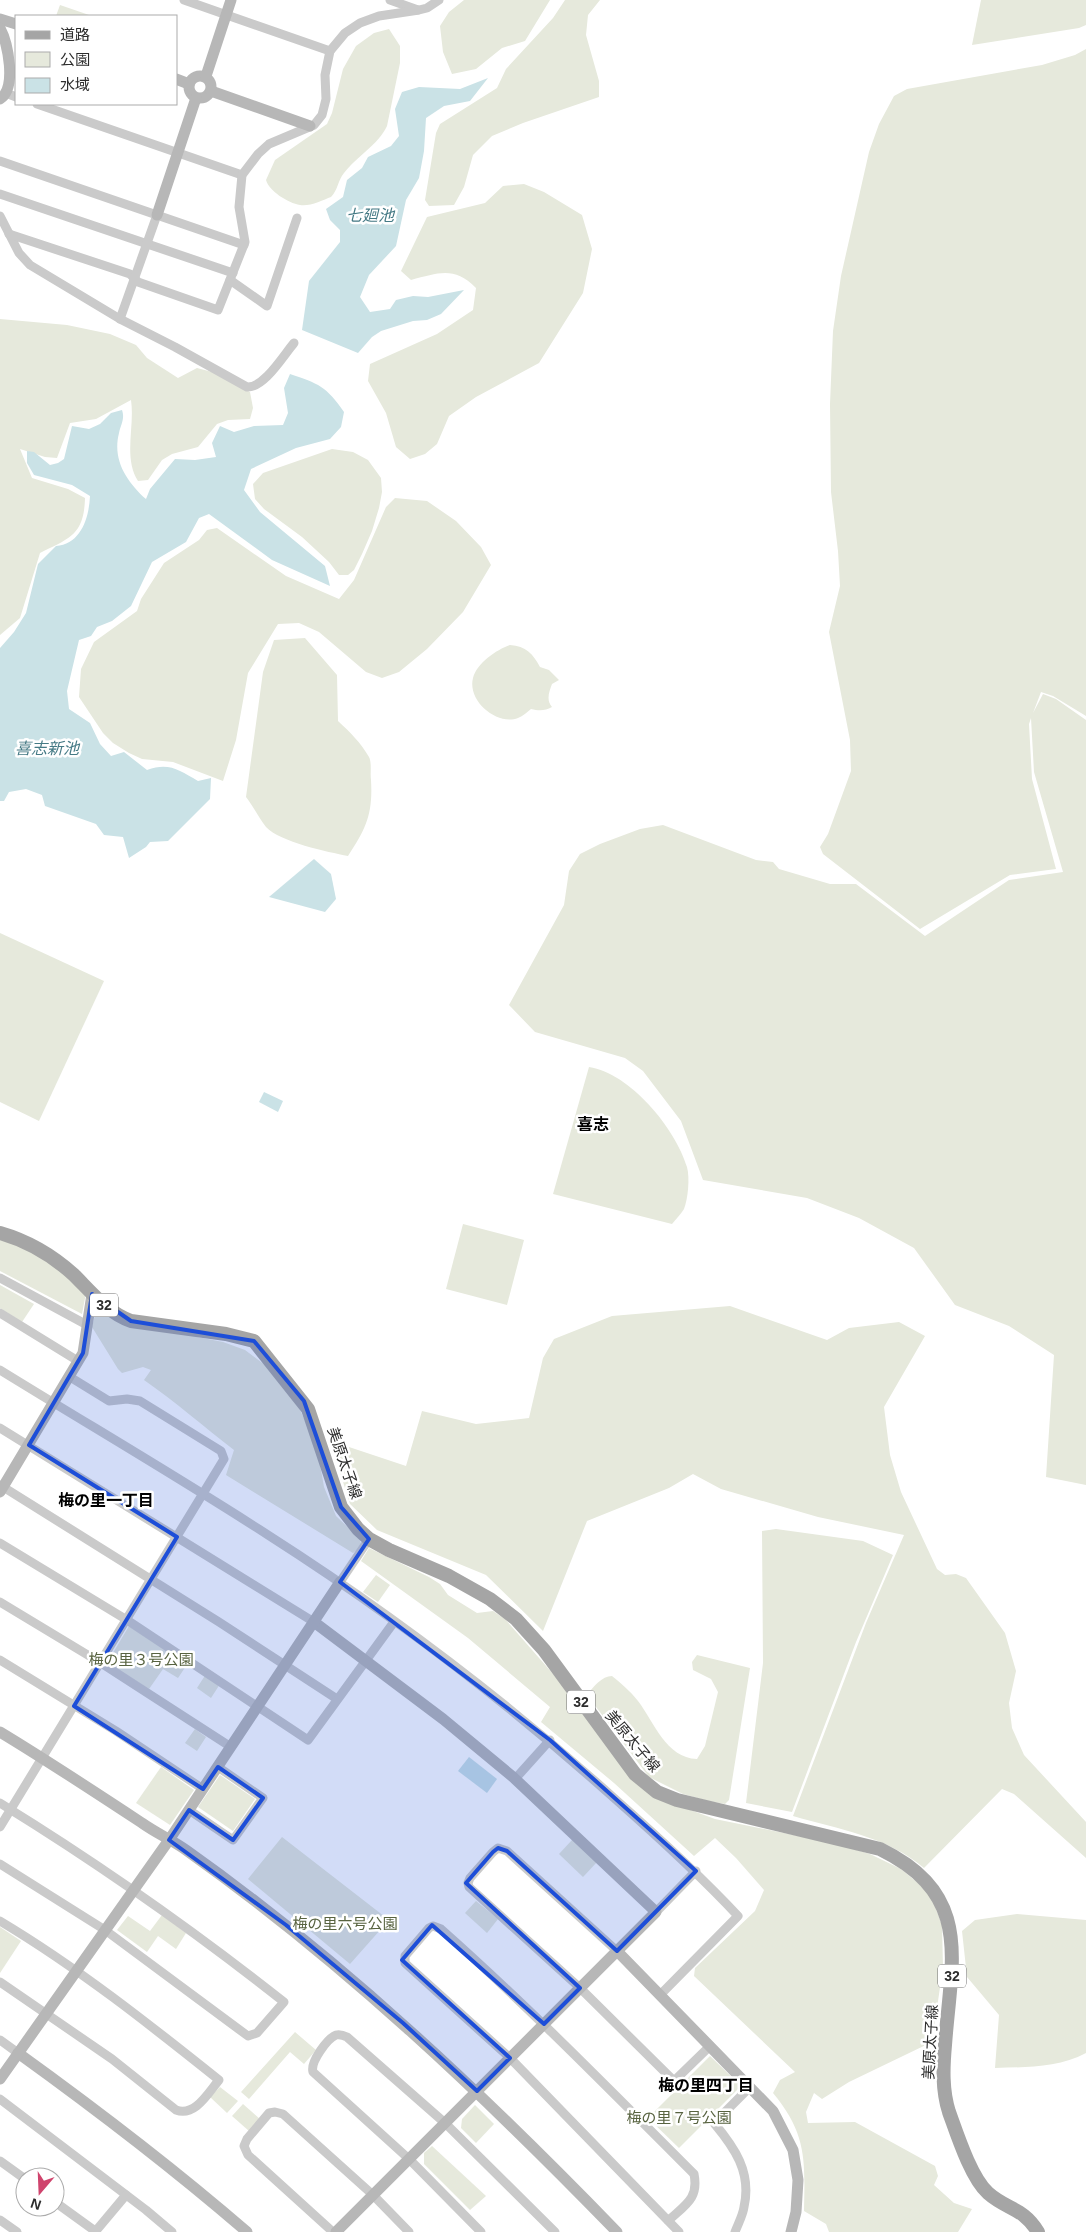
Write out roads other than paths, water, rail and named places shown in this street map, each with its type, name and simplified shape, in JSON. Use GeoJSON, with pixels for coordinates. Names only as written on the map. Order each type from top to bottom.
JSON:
{"type":"FeatureCollection","features":[{"type":"Feature","properties":{"kind":"main road","name":"美原太子線"},"geometry":{"type":"LineString","coordinates":[[0,1233],[18,1238],[46,1253],[73,1274],[105,1306],[120,1317],[131,1321],[226,1334],[254,1341],[304,1401],[312,1418],[341,1507],[349,1519],[369,1539],[468,1586],[490,1599],[525,1627],[635,1774],[657,1792],[676,1800],[880,1850],[901,1860],[919,1874],[941,1904],[953,1940],[953,1967],[946,2012],[943,2060],[943,2079],[948,2110],[968,2161],[983,2188],[993,2197],[1027,2217],[1038,2232]]}},
{"type":"Feature","properties":{"kind":"street"},"geometry":{"type":"LineString","coordinates":[[184,0],[330,51]]}},
{"type":"Feature","properties":{"kind":"street"},"geometry":{"type":"LineString","coordinates":[[206,76],[231,0]]}},
{"type":"Feature","properties":{"kind":"street"},"geometry":{"type":"LineString","coordinates":[[390,0],[419,10]]}},
{"type":"Feature","properties":{"kind":"street"},"geometry":{"type":"LineString","coordinates":[[9,234],[130,274],[138,282],[218,310],[245,242],[239,207],[242,175],[258,154],[269,144],[310,126],[322,115],[326,100],[325,75],[330,51],[345,33],[360,23],[379,16],[427,8],[439,0]]}},
{"type":"Feature","properties":{"kind":"street"},"geometry":{"type":"LineString","coordinates":[[0,19],[15,24]]}},
{"type":"Feature","properties":{"kind":"street"},"geometry":{"type":"LineString","coordinates":[[0,28],[10,59],[7,96]]}},
{"type":"Feature","properties":{"kind":"street"},"geometry":{"type":"LineString","coordinates":[[189,84],[196,77],[206,76]]}},
{"type":"Feature","properties":{"kind":"street"},"geometry":{"type":"LineString","coordinates":[[196,98],[205,97],[211,91],[211,83],[206,76]]}},
{"type":"Feature","properties":{"kind":"street"},"geometry":{"type":"LineString","coordinates":[[178,80],[189,84]]}},
{"type":"Feature","properties":{"kind":"street"},"geometry":{"type":"LineString","coordinates":[[189,84],[190,92],[196,98]]}},
{"type":"Feature","properties":{"kind":"street"},"geometry":{"type":"LineString","coordinates":[[211,91],[310,126]]}},
{"type":"Feature","properties":{"kind":"street"},"geometry":{"type":"LineString","coordinates":[[120,319],[158,215],[196,98]]}},
{"type":"Feature","properties":{"kind":"street"},"geometry":{"type":"LineString","coordinates":[[40,105],[242,175]]}},
{"type":"Feature","properties":{"kind":"street"},"geometry":{"type":"LineString","coordinates":[[0,161],[244,245]]}},
{"type":"Feature","properties":{"kind":"street"},"geometry":{"type":"LineString","coordinates":[[0,194],[147,244],[231,277],[267,306],[297,218]]}},
{"type":"Feature","properties":{"kind":"street"},"geometry":{"type":"LineString","coordinates":[[0,216],[19,253],[30,265],[120,319],[247,387],[254,388],[261,383],[294,343]]}},
{"type":"Feature","properties":{"kind":"street"},"geometry":{"type":"LineString","coordinates":[[0,1278],[87,1325]]}},
{"type":"Feature","properties":{"kind":"street"},"geometry":{"type":"LineString","coordinates":[[92,1294],[82,1353],[54,1404],[1,1488],[337,1699]]}},
{"type":"Feature","properties":{"kind":"street"},"geometry":{"type":"LineString","coordinates":[[0,1313],[78,1361]]}},
{"type":"Feature","properties":{"kind":"street"},"geometry":{"type":"LineString","coordinates":[[0,1370],[267,1534],[340,1582],[464,1673],[550,1740],[696,1871],[738,1916],[660,1995]]}},
{"type":"Feature","properties":{"kind":"street"},"geometry":{"type":"LineString","coordinates":[[0,1827],[222,1464],[224,1455],[221,1451],[140,1401],[126,1399],[109,1401],[70,1377]]}},
{"type":"Feature","properties":{"kind":"street"},"geometry":{"type":"LineString","coordinates":[[0,1428],[314,1622],[443,1718],[516,1779],[656,1912]]}},
{"type":"Feature","properties":{"kind":"street"},"geometry":{"type":"LineString","coordinates":[[0,2079],[169,1840],[369,1539]]}},
{"type":"Feature","properties":{"kind":"street"},"geometry":{"type":"LineString","coordinates":[[0,1543],[127,1620],[308,1740],[394,1622]]}},
{"type":"Feature","properties":{"kind":"street"},"geometry":{"type":"LineString","coordinates":[[0,1602],[231,1747]]}},
{"type":"Feature","properties":{"kind":"street"},"geometry":{"type":"LineString","coordinates":[[0,1660],[202,1789]]}},
{"type":"Feature","properties":{"kind":"street"},"geometry":{"type":"LineString","coordinates":[[0,1732],[184,1848],[286,1925],[403,2023],[477,2091],[617,2232]]}},
{"type":"Feature","properties":{"kind":"street"},"geometry":{"type":"LineString","coordinates":[[516,1779],[550,1740]]}},
{"type":"Feature","properties":{"kind":"street"},"geometry":{"type":"LineString","coordinates":[[188,1810],[232,1840],[263,1798],[218,1766]]}},
{"type":"Feature","properties":{"kind":"street"},"geometry":{"type":"LineString","coordinates":[[0,1803],[134,1889],[284,2002],[257,2033],[248,2036],[105,1930],[0,1864]]}},
{"type":"Feature","properties":{"kind":"street"},"geometry":{"type":"LineString","coordinates":[[710,2046],[674,2081],[580,1988],[469,1887],[468,1882],[470,1878],[498,1848],[507,1850],[617,1952],[660,1995],[710,2046],[750,2087],[773,2111],[793,2150],[798,2180],[796,2212],[791,2232]]}},
{"type":"Feature","properties":{"kind":"street"},"geometry":{"type":"LineString","coordinates":[[409,2232],[373,2195],[283,2114],[269,2113],[247,2139],[244,2146],[248,2155],[335,2232],[373,2195],[580,1988],[617,1952],[696,1871]]}},
{"type":"Feature","properties":{"kind":"street"},"geometry":{"type":"LineString","coordinates":[[0,1921],[76,1972],[161,2034],[219,2080],[193,2109],[186,2112],[176,2110],[112,2059],[0,1982]]}},
{"type":"Feature","properties":{"kind":"street"},"geometry":{"type":"LineString","coordinates":[[668,2221],[691,2200],[697,2187],[694,2174],[544,2024],[441,1929],[433,1926],[429,1928],[405,1956],[405,1963],[510,2058],[668,2221],[679,2232]]}},
{"type":"Feature","properties":{"kind":"street"},"geometry":{"type":"LineString","coordinates":[[481,2232],[409,2159],[314,2072],[312,2068],[314,2059],[332,2037],[342,2034],[347,2037],[445,2123],[555,2232]]}},
{"type":"Feature","properties":{"kind":"street"},"geometry":{"type":"LineString","coordinates":[[0,2040],[99,2111],[178,2172],[247,2232]]}},
{"type":"Feature","properties":{"kind":"street"},"geometry":{"type":"LineString","coordinates":[[735,2232],[745,2206],[745,2175],[735,2149],[714,2123],[750,2087]]}},
{"type":"Feature","properties":{"kind":"street"},"geometry":{"type":"LineString","coordinates":[[0,2099],[126,2195],[165,2230]]}},
{"type":"Feature","properties":{"kind":"street"},"geometry":{"type":"LineString","coordinates":[[0,2161],[15,2172]]}},
{"type":"Feature","properties":{"kind":"street"},"geometry":{"type":"LineString","coordinates":[[65,2210],[95,2232],[126,2195]]}},
{"type":"Feature","properties":{"kind":"street"},"geometry":{"type":"LineString","coordinates":[[0,2220],[17,2232]]}},
{"type":"Feature","properties":{"kind":"water","name":"七廻池"},"geometry":{"type":"Polygon","coordinates":[[[488,78],[470,101],[444,106],[426,118],[424,151],[419,178],[406,200],[396,246],[369,275],[360,297],[370,312],[390,309],[396,300],[413,296],[428,297],[464,290],[441,314],[427,320],[413,321],[381,331],[372,337],[358,353],[302,330],[309,281],[340,242],[340,230],[330,220],[326,209],[343,197],[347,180],[362,168],[368,157],[391,146],[399,136],[395,109],[402,92],[419,87],[460,89],[488,78]]]}},
{"type":"Feature","properties":{"kind":"water","name":"喜志新池"},"geometry":{"type":"Polygon","coordinates":[[[290,374],[315,383],[327,391],[344,412],[341,427],[330,439],[296,448],[251,469],[244,490],[260,512],[325,566],[330,586],[272,560],[209,514],[199,518],[186,542],[152,562],[131,606],[112,621],[97,627],[91,636],[79,640],[67,691],[69,709],[90,723],[100,744],[111,756],[124,752],[147,770],[168,767],[174,768],[198,781],[211,778],[210,799],[168,841],[150,842],[146,847],[129,858],[123,837],[104,835],[96,824],[45,806],[42,795],[26,789],[9,792],[4,801],[0,801],[0,648],[14,632],[26,613],[38,564],[56,546],[65,544],[77,535],[88,513],[90,496],[72,485],[34,475],[27,463],[27,451],[34,452],[50,465],[58,463],[64,459],[72,426],[89,429],[100,424],[111,413],[122,410],[123,419],[117,443],[119,461],[127,478],[146,499],[150,489],[175,459],[195,460],[216,457],[212,443],[220,426],[234,432],[254,426],[283,425],[288,413],[284,388],[290,374]]]}},
{"type":"Feature","properties":{"kind":"water"},"geometry":{"type":"Polygon","coordinates":[[[314,859],[331,874],[336,899],[325,912],[269,897],[314,859]]]}},
{"type":"Feature","properties":{"kind":"water"},"geometry":{"type":"Polygon","coordinates":[[[264,1092],[283,1101],[278,1112],[259,1102],[264,1092]]]}},
{"type":"Feature","properties":{"kind":"water"},"geometry":{"type":"Polygon","coordinates":[[[469,1757],[497,1779],[487,1793],[458,1771],[469,1757]]]}},
{"type":"Feature","properties":{"kind":"district","name":"喜志"},"geometry":{"type":"Point","coordinates":[593,1124]}},
{"type":"Feature","properties":{"kind":"district","name":"梅の里一丁目"},"geometry":{"type":"Point","coordinates":[106,1500]}},
{"type":"Feature","properties":{"kind":"district","name":"梅の里四丁目"},"geometry":{"type":"Point","coordinates":[706,2085]}},
{"type":"Feature","properties":{"kind":"park label","name":"梅の里３号公園"},"geometry":{"type":"Point","coordinates":[141,1659]}},
{"type":"Feature","properties":{"kind":"park label","name":"梅の里六号公園"},"geometry":{"type":"Point","coordinates":[345,1923]}},
{"type":"Feature","properties":{"kind":"park label","name":"梅の里７号公園"},"geometry":{"type":"Point","coordinates":[679,2117]}}]}
